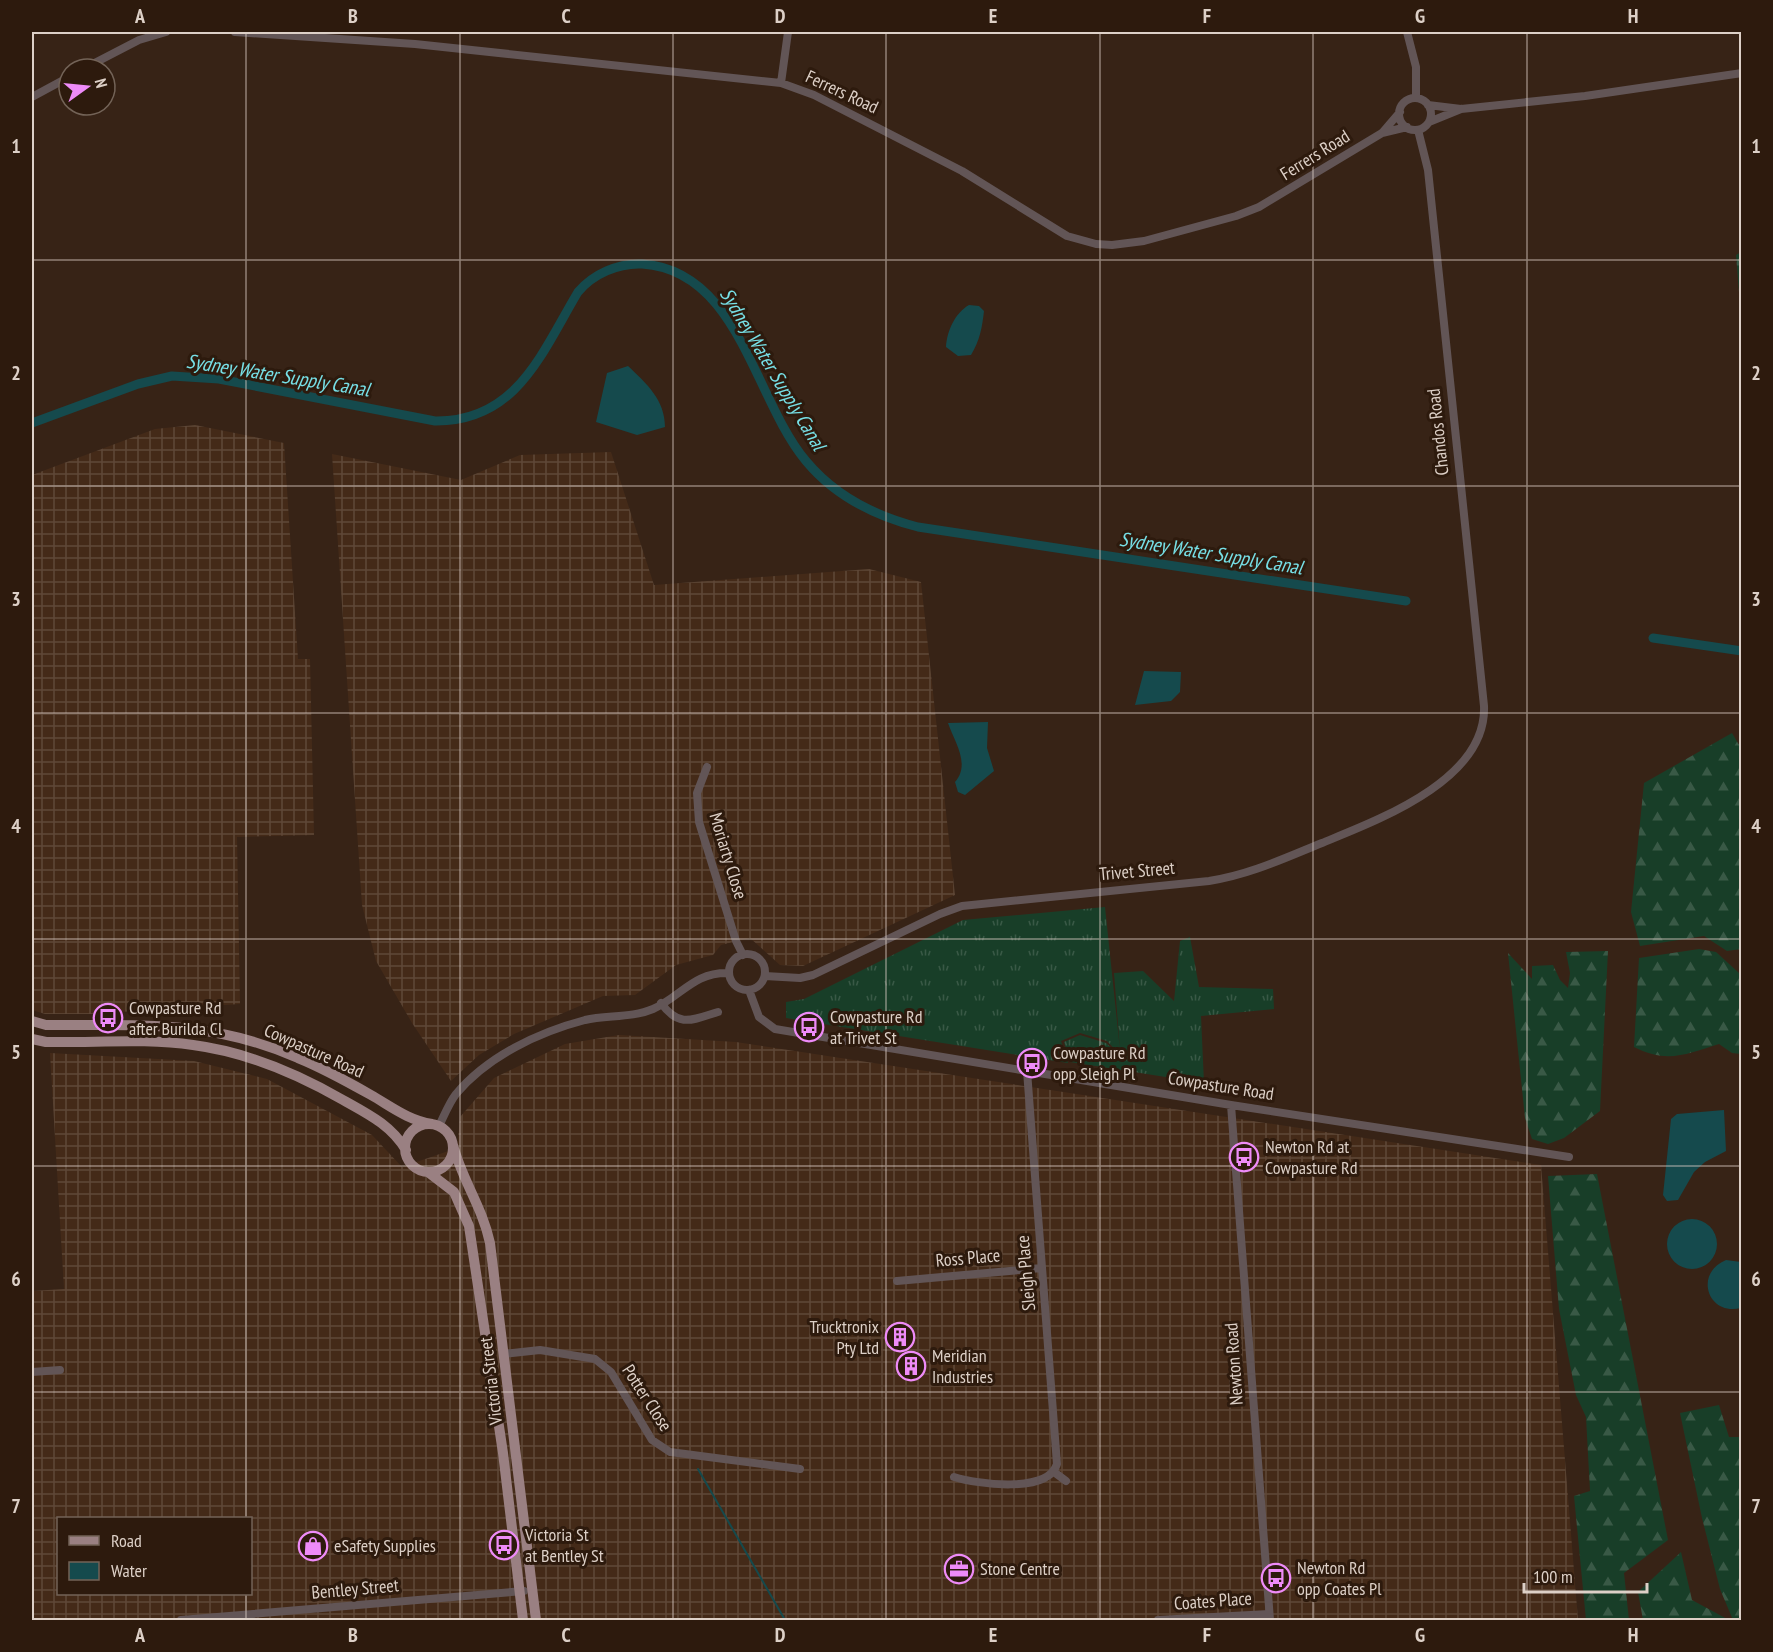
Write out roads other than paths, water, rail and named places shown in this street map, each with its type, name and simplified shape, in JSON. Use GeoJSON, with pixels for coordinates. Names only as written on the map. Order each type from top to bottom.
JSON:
{"type":"FeatureCollection","features":[{"type":"Feature","properties":{"kind":"main road","name":"Cowpasture Road"},"geometry":{"type":"LineString","coordinates":[[32,1021],[46,1025],[185,1027],[238,1037],[297,1057],[369,1094],[406,1117],[436,1125]]}},
{"type":"Feature","properties":{"kind":"main road","name":"Cowpasture Road"},"geometry":{"type":"LineString","coordinates":[[32,1039],[46,1042],[166,1042],[241,1054],[291,1073],[383,1123],[398,1137],[406,1150]]}},
{"type":"Feature","properties":{"kind":"main road"},"geometry":{"type":"LineString","coordinates":[[425,1124],[436,1125],[446,1131],[453,1144],[447,1164],[428,1172],[416,1167],[406,1150],[408,1137],[425,1124]]}},
{"type":"Feature","properties":{"kind":"main road","name":"Victoria Street"},"geometry":{"type":"LineString","coordinates":[[453,1144],[487,1227],[536,1620]]}},
{"type":"Feature","properties":{"kind":"main road","name":"Victoria Street"},"geometry":{"type":"LineString","coordinates":[[428,1172],[454,1191],[469,1226],[523,1620]]}},
{"type":"Feature","properties":{"kind":"street"},"geometry":{"type":"LineString","coordinates":[[107,57],[140,40],[166,32]]}},
{"type":"Feature","properties":{"kind":"street","name":"Ferrers Road"},"geometry":{"type":"LineString","coordinates":[[235,32],[415,44],[781,83],[814,95],[962,171],[1068,236],[1096,244],[1127,245],[1247,213],[1270,202],[1382,133],[1400,112]]}},
{"type":"Feature","properties":{"kind":"street"},"geometry":{"type":"LineString","coordinates":[[781,83],[788,32]]}},
{"type":"Feature","properties":{"kind":"street"},"geometry":{"type":"LineString","coordinates":[[1407,32],[1416,67],[1416,98]]}},
{"type":"Feature","properties":{"kind":"street"},"geometry":{"type":"LineString","coordinates":[[1461,108],[1429,122],[1418,130],[1407,127],[1401,121],[1400,112],[1407,101],[1416,98],[1428,105],[1461,108],[1585,96],[1742,73]]}},
{"type":"Feature","properties":{"kind":"street"},"geometry":{"type":"LineString","coordinates":[[32,97],[57,83]]}},
{"type":"Feature","properties":{"kind":"street"},"geometry":{"type":"LineString","coordinates":[[1428,105],[1431,114],[1429,122]]}},
{"type":"Feature","properties":{"kind":"street","name":"Ferrers Road"},"geometry":{"type":"LineString","coordinates":[[1382,133],[1407,127]]}},
{"type":"Feature","properties":{"kind":"street","name":"Chandos Road"},"geometry":{"type":"LineString","coordinates":[[1418,130],[1428,170],[1484,706],[1481,731]]}},
{"type":"Feature","properties":{"kind":"street","name":"Trivet Street"},"geometry":{"type":"LineString","coordinates":[[765,976],[800,978],[813,975],[940,914],[962,906],[1209,881],[1257,870],[1411,804],[1464,759],[1481,731]]}},
{"type":"Feature","properties":{"kind":"street","name":"Moriarty Close"},"geometry":{"type":"LineString","coordinates":[[707,767],[697,793],[699,822],[736,941],[743,955]]}},
{"type":"Feature","properties":{"kind":"street"},"geometry":{"type":"LineString","coordinates":[[743,955],[755,956],[760,960],[765,976],[760,986],[749,990],[734,984],[729,973],[733,961],[743,955]]}},
{"type":"Feature","properties":{"kind":"street"},"geometry":{"type":"LineString","coordinates":[[436,1125],[455,1096],[468,1083],[492,1062],[530,1040],[586,1020],[654,1009],[699,978],[717,973],[729,973]]}},
{"type":"Feature","properties":{"kind":"street","name":"Cowpasture Road"},"geometry":{"type":"LineString","coordinates":[[749,990],[759,1017],[775,1029],[1231,1105],[1569,1157]]}},
{"type":"Feature","properties":{"kind":"street"},"geometry":{"type":"LineString","coordinates":[[661,1003],[670,1016],[680,1020],[694,1019],[718,1012]]}},
{"type":"Feature","properties":{"kind":"street","name":"Sleigh Place"},"geometry":{"type":"LineString","coordinates":[[1027,1071],[1058,1454],[1053,1472]]}},
{"type":"Feature","properties":{"kind":"street","name":"Newton Road"},"geometry":{"type":"LineString","coordinates":[[1231,1105],[1270,1617]]}},
{"type":"Feature","properties":{"kind":"street","name":"Ross Place"},"geometry":{"type":"LineString","coordinates":[[897,1281],[1042,1268]]}},
{"type":"Feature","properties":{"kind":"street","name":"Potter Close"},"geometry":{"type":"LineString","coordinates":[[504,1354],[540,1350],[595,1359],[611,1372],[652,1440],[670,1452],[800,1469]]}},
{"type":"Feature","properties":{"kind":"street"},"geometry":{"type":"LineString","coordinates":[[32,1372],[60,1370]]}},
{"type":"Feature","properties":{"kind":"street"},"geometry":{"type":"LineString","coordinates":[[954,1477],[989,1484],[1038,1481],[1053,1472],[1066,1481]]}},
{"type":"Feature","properties":{"kind":"street","name":"Bentley Street"},"geometry":{"type":"LineString","coordinates":[[181,1620],[533,1590]]}},
{"type":"Feature","properties":{"kind":"street","name":"Coates Place"},"geometry":{"type":"LineString","coordinates":[[1158,1620],[1270,1617]]}},
{"type":"Feature","properties":{"kind":"water"},"geometry":{"type":"Polygon","coordinates":[[[969,305],[979,306],[984,311],[981,328],[977,344],[971,355],[958,356],[946,347],[947,341],[956,318],[969,305]]]}},
{"type":"Feature","properties":{"kind":"water"},"geometry":{"type":"Polygon","coordinates":[[[628,366],[654,393],[662,409],[665,427],[637,435],[596,422],[607,373],[628,366]]]}},
{"type":"Feature","properties":{"kind":"water"},"geometry":{"type":"Polygon","coordinates":[[[1144,671],[1181,672],[1180,692],[1171,701],[1135,705],[1144,671]]]}},
{"type":"Feature","properties":{"kind":"water"},"geometry":{"type":"Polygon","coordinates":[[[988,722],[987,748],[994,771],[965,795],[958,792],[955,782],[962,768],[960,752],[948,723],[988,722]]]}},
{"type":"Feature","properties":{"kind":"water"},"geometry":{"type":"Polygon","coordinates":[[[1724,1110],[1726,1151],[1705,1162],[1694,1172],[1678,1200],[1667,1201],[1663,1195],[1671,1119],[1677,1114],[1724,1110]]]}},
{"type":"Feature","properties":{"kind":"water"},"geometry":{"type":"Polygon","coordinates":[[[1692,1219],[1710,1226],[1717,1244],[1710,1262],[1692,1269],[1674,1262],[1667,1244],[1674,1226],[1692,1219]]]}},
{"type":"Feature","properties":{"kind":"water"},"geometry":{"type":"Polygon","coordinates":[[[1726,1260],[1741,1262],[1741,1308],[1729,1309],[1720,1306],[1709,1292],[1710,1274],[1716,1266],[1726,1260]]]}},
{"type":"Feature","properties":{"kind":"waterway","name":"Sydney Water Supply Canal"},"geometry":{"type":"LineString","coordinates":[[32,423],[138,384],[172,376],[219,379],[435,421],[463,418],[487,410],[507,396],[524,379],[584,286],[607,271],[624,265],[642,264],[675,272],[701,289],[723,313],[741,342],[788,435],[806,461],[830,485],[871,511],[918,527],[1406,601]]}},
{"type":"Feature","properties":{"kind":"waterway","name":"Sydney Water Supply Canal"},"geometry":{"type":"LineString","coordinates":[[1653,638],[1742,651]]}},
{"type":"Feature","properties":{"kind":"waterway"},"geometry":{"type":"LineString","coordinates":[[698,1469],[785,1620]]}},
{"type":"Feature","properties":{"kind":"place","name":"Cowpasture Rd after Burilda Cl"},"geometry":{"type":"Point","coordinates":[108,1018]}},
{"type":"Feature","properties":{"kind":"place","name":"Cowpasture Rd at Trivet St"},"geometry":{"type":"Point","coordinates":[809,1027]}},
{"type":"Feature","properties":{"kind":"place","name":"Cowpasture Rd opp Sleigh Pl"},"geometry":{"type":"Point","coordinates":[1032,1063]}},
{"type":"Feature","properties":{"kind":"place","name":"Newton Rd at Cowpasture Rd"},"geometry":{"type":"Point","coordinates":[1244,1157]}},
{"type":"Feature","properties":{"kind":"place","name":"Trucktronix Pty Ltd"},"geometry":{"type":"Point","coordinates":[900,1337]}},
{"type":"Feature","properties":{"kind":"place","name":"Meridian Industries"},"geometry":{"type":"Point","coordinates":[911,1366]}},
{"type":"Feature","properties":{"kind":"place","name":"Victoria St at Bentley St"},"geometry":{"type":"Point","coordinates":[504,1545]}},
{"type":"Feature","properties":{"kind":"place","name":"eSafety Supplies"},"geometry":{"type":"Point","coordinates":[313,1546]}},
{"type":"Feature","properties":{"kind":"place","name":"Stone Centre"},"geometry":{"type":"Point","coordinates":[959,1569]}},
{"type":"Feature","properties":{"kind":"place","name":"Newton Rd opp Coates Pl"},"geometry":{"type":"Point","coordinates":[1276,1578]}}]}
